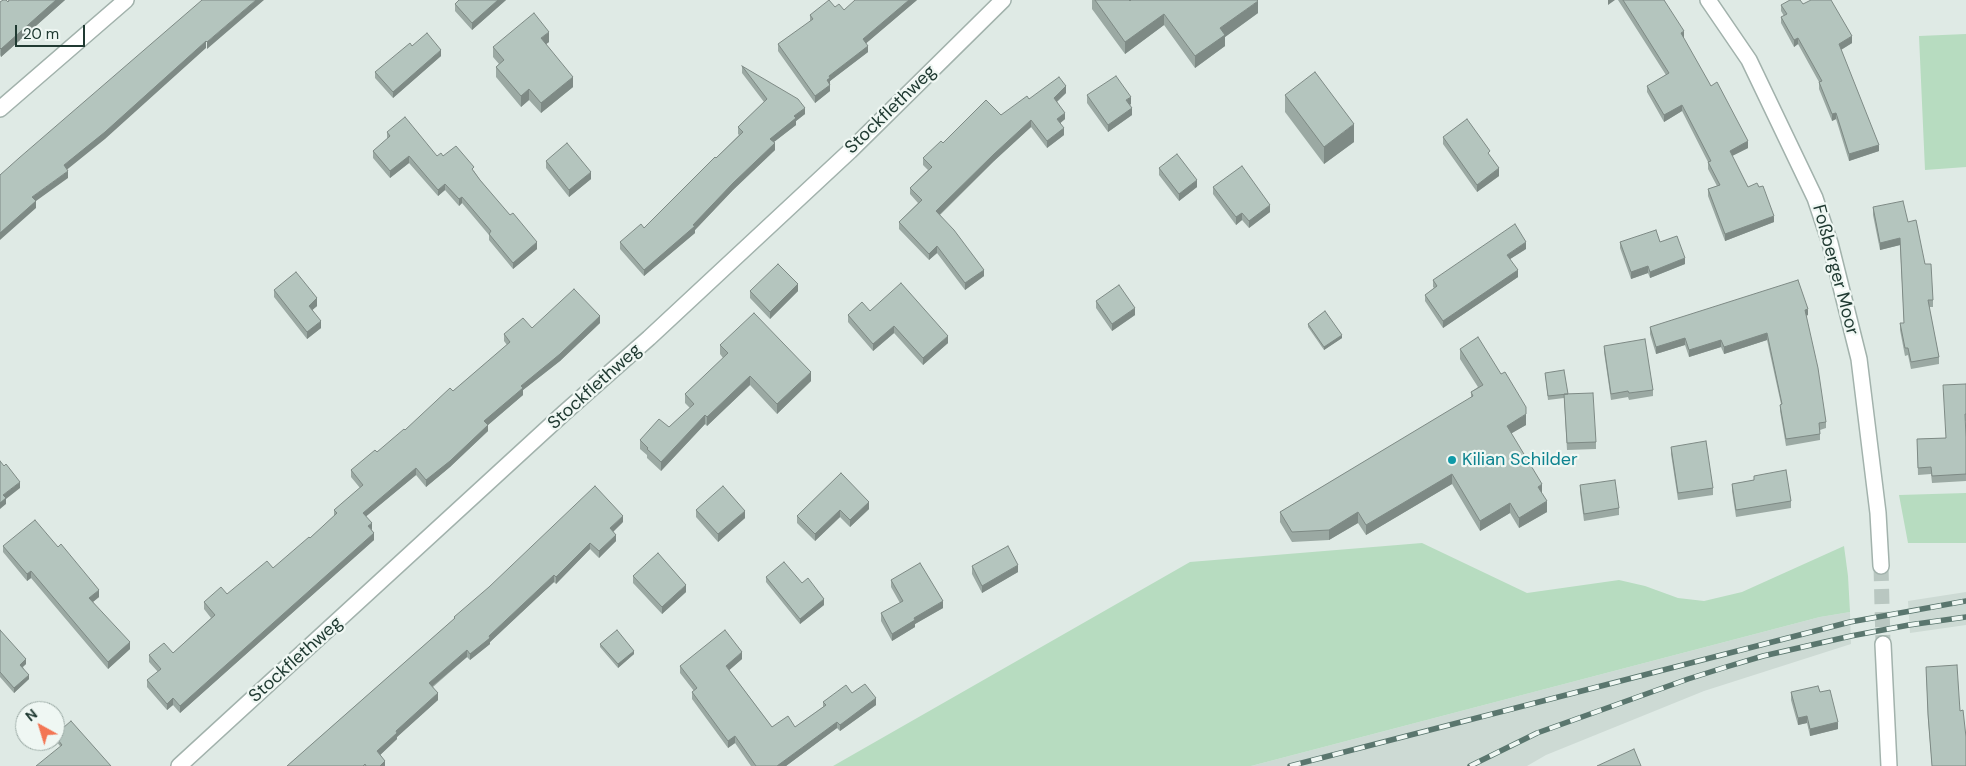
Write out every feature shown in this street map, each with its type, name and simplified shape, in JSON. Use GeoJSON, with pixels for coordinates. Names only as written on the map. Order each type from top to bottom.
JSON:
{"type":"FeatureCollection","features":[{"type":"Feature","properties":{"kind":"street"},"geometry":{"type":"LineString","coordinates":[[0,109],[126,0]]}},
{"type":"Feature","properties":{"kind":"street","name":"Stockflethweg"},"geometry":{"type":"LineString","coordinates":[[180,766],[843,158],[1003,0]]}},
{"type":"Feature","properties":{"kind":"street","name":"Foßberger Moor"},"geometry":{"type":"LineString","coordinates":[[1708,0],[1749,60],[1815,198],[1830,243],[1859,359],[1878,513],[1881,566]]}},
{"type":"Feature","properties":{"kind":"street"},"geometry":{"type":"LineString","coordinates":[[1883,644],[1889,766]]}},
{"type":"Feature","properties":{"kind":"shaded area"},"geometry":{"type":"Polygon","coordinates":[[[1966,592],[1966,625],[1910,633],[1908,601],[1966,592]]]}},
{"type":"Feature","properties":{"kind":"shaded area"},"geometry":{"type":"Polygon","coordinates":[[[1850,612],[1851,644],[1704,691],[1546,755],[1527,766],[1251,766],[1820,617],[1850,612]]]}},
{"type":"Feature","properties":{"kind":"green space"},"geometry":{"type":"Polygon","coordinates":[[[1966,34],[1966,167],[1925,170],[1919,36],[1966,34]]]}},
{"type":"Feature","properties":{"kind":"green space"},"geometry":{"type":"Polygon","coordinates":[[[1966,493],[1966,543],[1908,543],[1899,495],[1966,493]]]}},
{"type":"Feature","properties":{"kind":"green space"},"geometry":{"type":"Polygon","coordinates":[[[1422,543],[1527,593],[1619,580],[1645,586],[1678,598],[1704,601],[1742,592],[1844,546],[1850,612],[1820,617],[1251,766],[833,766],[1190,562],[1422,543]]]}},
{"type":"Feature","properties":{"kind":"building"},"geometry":{"type":"Polygon","coordinates":[[[3,0],[8,2],[9,0],[56,0],[1,49],[0,2],[3,0]]]}},
{"type":"Feature","properties":{"kind":"building"},"geometry":{"type":"Polygon","coordinates":[[[202,0],[256,0],[206,41],[105,132],[64,165],[68,171],[32,197],[36,201],[0,233],[0,175],[202,0]]]}},
{"type":"Feature","properties":{"kind":"building"},"geometry":{"type":"Polygon","coordinates":[[[459,0],[498,0],[472,23],[455,4],[459,0]]]}},
{"type":"Feature","properties":{"kind":"building"},"geometry":{"type":"Polygon","coordinates":[[[829,0],[835,7],[839,4],[844,10],[855,0],[909,0],[863,39],[868,46],[829,76],[830,78],[827,80],[830,85],[815,96],[778,44],[813,19],[810,15],[829,0]]]}},
{"type":"Feature","properties":{"kind":"building"},"geometry":{"type":"Polygon","coordinates":[[[1095,0],[1258,1],[1220,28],[1225,35],[1195,56],[1164,14],[1125,42],[1095,0]]]}},
{"type":"Feature","properties":{"kind":"building"},"geometry":{"type":"Polygon","coordinates":[[[1623,0],[1664,0],[1684,31],[1681,33],[1711,86],[1717,82],[1748,141],[1730,151],[1748,187],[1757,183],[1759,187],[1763,186],[1774,216],[1725,234],[1708,189],[1720,185],[1708,162],[1711,161],[1682,105],[1664,115],[1647,86],[1669,73],[1623,0]]]}},
{"type":"Feature","properties":{"kind":"building"},"geometry":{"type":"Polygon","coordinates":[[[1790,0],[1800,0],[1803,4],[1811,0],[1831,0],[1852,36],[1839,44],[1879,145],[1849,154],[1836,113],[1832,114],[1819,82],[1822,81],[1798,38],[1794,40],[1781,17],[1787,14],[1781,5],[1790,0]]]}},
{"type":"Feature","properties":{"kind":"building"},"geometry":{"type":"Polygon","coordinates":[[[534,13],[549,32],[541,38],[573,77],[541,103],[529,89],[521,96],[496,67],[504,60],[493,47],[534,13]]]}},
{"type":"Feature","properties":{"kind":"building"},"geometry":{"type":"Polygon","coordinates":[[[427,33],[441,50],[393,92],[375,72],[410,43],[412,46],[427,33]]]}},
{"type":"Feature","properties":{"kind":"building"},"geometry":{"type":"Polygon","coordinates":[[[742,66],[798,99],[805,108],[794,116],[796,118],[770,139],[775,143],[733,183],[693,225],[695,226],[644,270],[620,242],[641,224],[644,228],[715,157],[743,132],[738,127],[767,99],[742,66]]]}},
{"type":"Feature","properties":{"kind":"building"},"geometry":{"type":"Polygon","coordinates":[[[1315,72],[1354,124],[1324,147],[1285,95],[1315,72]]]}},
{"type":"Feature","properties":{"kind":"building"},"geometry":{"type":"Polygon","coordinates":[[[1116,76],[1131,97],[1126,100],[1132,108],[1108,125],[1087,95],[1116,76]]]}},
{"type":"Feature","properties":{"kind":"building"},"geometry":{"type":"Polygon","coordinates":[[[1059,77],[1066,86],[1054,98],[1065,113],[1057,119],[1064,128],[1047,141],[1031,120],[936,211],[954,230],[984,270],[965,283],[937,246],[929,254],[899,222],[922,200],[910,188],[932,167],[923,158],[941,141],[943,143],[986,100],[1001,115],[1027,96],[1029,99],[1059,77]]]}},
{"type":"Feature","properties":{"kind":"building"},"geometry":{"type":"Polygon","coordinates":[[[405,117],[437,156],[441,153],[443,156],[456,146],[474,167],[472,169],[480,180],[510,215],[513,213],[537,242],[513,263],[489,234],[491,231],[462,197],[459,199],[445,184],[438,190],[409,156],[390,171],[373,151],[390,136],[387,132],[405,117]]]}},
{"type":"Feature","properties":{"kind":"building"},"geometry":{"type":"Polygon","coordinates":[[[1467,119],[1490,151],[1488,153],[1499,168],[1477,185],[1443,137],[1467,119]]]}},
{"type":"Feature","properties":{"kind":"building"},"geometry":{"type":"Polygon","coordinates":[[[567,143],[591,172],[569,190],[546,161],[567,143]]]}},
{"type":"Feature","properties":{"kind":"building"},"geometry":{"type":"Polygon","coordinates":[[[1177,154],[1197,180],[1179,194],[1159,168],[1177,154]]]}},
{"type":"Feature","properties":{"kind":"building"},"geometry":{"type":"Polygon","coordinates":[[[1242,166],[1270,205],[1249,221],[1242,213],[1236,217],[1213,187],[1242,166]]]}},
{"type":"Feature","properties":{"kind":"building"},"geometry":{"type":"Polygon","coordinates":[[[1903,201],[1908,222],[1916,220],[1925,264],[1931,264],[1933,300],[1928,300],[1939,357],[1911,362],[1908,348],[1905,348],[1900,323],[1904,323],[1900,238],[1880,243],[1873,207],[1903,201]]]}},
{"type":"Feature","properties":{"kind":"building"},"geometry":{"type":"Polygon","coordinates":[[[1515,224],[1526,242],[1507,255],[1518,270],[1443,321],[1425,295],[1437,286],[1433,280],[1515,224]]]}},
{"type":"Feature","properties":{"kind":"building"},"geometry":{"type":"Polygon","coordinates":[[[1656,230],[1660,242],[1677,236],[1685,258],[1650,272],[1648,266],[1631,272],[1620,242],[1656,230]]]}},
{"type":"Feature","properties":{"kind":"building"},"geometry":{"type":"Polygon","coordinates":[[[778,264],[798,284],[770,312],[750,291],[778,264]]]}},
{"type":"Feature","properties":{"kind":"building"},"geometry":{"type":"Polygon","coordinates":[[[296,272],[317,298],[309,306],[321,321],[307,332],[274,290],[296,272]]]}},
{"type":"Feature","properties":{"kind":"building"},"geometry":{"type":"Polygon","coordinates":[[[1798,280],[1808,309],[1805,310],[1818,368],[1826,422],[1819,423],[1820,434],[1786,439],[1780,405],[1782,404],[1767,333],[1724,347],[1721,340],[1689,350],[1685,338],[1656,347],[1650,327],[1798,280]]]}},
{"type":"Feature","properties":{"kind":"building"},"geometry":{"type":"Polygon","coordinates":[[[901,283],[948,336],[923,358],[894,326],[873,344],[848,315],[862,302],[870,311],[901,283]]]}},
{"type":"Feature","properties":{"kind":"building"},"geometry":{"type":"Polygon","coordinates":[[[1119,285],[1135,308],[1112,324],[1096,301],[1119,285]]]}},
{"type":"Feature","properties":{"kind":"building"},"geometry":{"type":"Polygon","coordinates":[[[574,289],[600,316],[560,354],[521,386],[523,388],[484,421],[488,425],[450,461],[426,480],[416,468],[363,513],[372,523],[368,526],[374,533],[180,706],[173,698],[167,704],[147,680],[161,669],[149,655],[164,643],[173,653],[215,615],[204,602],[221,587],[227,594],[267,561],[273,568],[310,538],[337,513],[334,510],[363,485],[351,470],[375,450],[377,452],[405,430],[450,388],[453,391],[510,342],[504,334],[523,318],[532,328],[574,289]]]}},
{"type":"Feature","properties":{"kind":"building"},"geometry":{"type":"Polygon","coordinates":[[[1325,311],[1342,335],[1324,347],[1308,324],[1325,311]]]}},
{"type":"Feature","properties":{"kind":"building"},"geometry":{"type":"Polygon","coordinates":[[[754,313],[811,372],[777,404],[750,376],[707,417],[705,415],[661,462],[640,440],[659,419],[669,427],[694,404],[685,394],[728,353],[720,345],[754,313]]]}},
{"type":"Feature","properties":{"kind":"building","name":"Kilian Schilder"},"geometry":{"type":"Polygon","coordinates":[[[1478,337],[1501,374],[1505,372],[1526,407],[1526,414],[1507,426],[1542,484],[1538,487],[1547,501],[1519,518],[1510,503],[1480,521],[1452,474],[1366,525],[1358,512],[1329,530],[1292,532],[1280,512],[1473,396],[1471,392],[1483,385],[1460,349],[1478,337]]]}},
{"type":"Feature","properties":{"kind":"building"},"geometry":{"type":"Polygon","coordinates":[[[1645,339],[1653,390],[1611,394],[1604,346],[1645,339]]]}},
{"type":"Feature","properties":{"kind":"building"},"geometry":{"type":"Polygon","coordinates":[[[1564,370],[1568,394],[1548,396],[1545,373],[1564,370]]]}},
{"type":"Feature","properties":{"kind":"building"},"geometry":{"type":"Polygon","coordinates":[[[1966,384],[1966,474],[1932,476],[1931,467],[1918,468],[1917,439],[1946,438],[1943,385],[1966,384]]]}},
{"type":"Feature","properties":{"kind":"building"},"geometry":{"type":"Polygon","coordinates":[[[1593,393],[1596,442],[1567,443],[1564,394],[1593,393]]]}},
{"type":"Feature","properties":{"kind":"building"},"geometry":{"type":"Polygon","coordinates":[[[1706,441],[1713,488],[1678,493],[1671,447],[1706,441]]]}},
{"type":"Feature","properties":{"kind":"building"},"geometry":{"type":"Polygon","coordinates":[[[0,461],[4,466],[6,464],[20,482],[3,495],[6,498],[0,503],[0,461]]]}},
{"type":"Feature","properties":{"kind":"building"},"geometry":{"type":"Polygon","coordinates":[[[1786,470],[1791,501],[1736,510],[1732,484],[1754,480],[1754,476],[1786,470]]]}},
{"type":"Feature","properties":{"kind":"building"},"geometry":{"type":"Polygon","coordinates":[[[841,473],[869,502],[850,520],[840,510],[815,534],[797,516],[841,473]]]}},
{"type":"Feature","properties":{"kind":"building"},"geometry":{"type":"Polygon","coordinates":[[[1615,480],[1619,508],[1584,514],[1580,485],[1615,480]]]}},
{"type":"Feature","properties":{"kind":"building"},"geometry":{"type":"Polygon","coordinates":[[[595,486],[623,516],[610,528],[616,535],[599,551],[590,543],[556,577],[554,575],[489,636],[490,638],[470,654],[467,650],[429,683],[438,693],[377,751],[385,761],[380,766],[366,766],[365,764],[363,766],[287,766],[455,618],[595,486]]]}},
{"type":"Feature","properties":{"kind":"building"},"geometry":{"type":"Polygon","coordinates":[[[723,486],[745,511],[718,534],[696,510],[723,486]]]}},
{"type":"Feature","properties":{"kind":"building"},"geometry":{"type":"Polygon","coordinates":[[[35,520],[58,547],[61,544],[99,590],[89,598],[130,642],[108,662],[31,571],[27,574],[3,546],[35,520]]]}},
{"type":"Feature","properties":{"kind":"building"},"geometry":{"type":"Polygon","coordinates":[[[1008,546],[1018,565],[982,586],[972,566],[1008,546]]]}},
{"type":"Feature","properties":{"kind":"building"},"geometry":{"type":"Polygon","coordinates":[[[658,553],[686,585],[662,607],[633,576],[658,553]]]}},
{"type":"Feature","properties":{"kind":"building"},"geometry":{"type":"Polygon","coordinates":[[[784,562],[802,583],[808,578],[824,599],[800,619],[766,577],[784,562]]]}},
{"type":"Feature","properties":{"kind":"building"},"geometry":{"type":"Polygon","coordinates":[[[920,563],[943,601],[892,634],[881,613],[903,601],[891,580],[920,563]]]}},
{"type":"Feature","properties":{"kind":"building"},"geometry":{"type":"Polygon","coordinates":[[[0,630],[26,659],[20,665],[29,675],[14,688],[0,672],[0,630]]]}},
{"type":"Feature","properties":{"kind":"building"},"geometry":{"type":"Polygon","coordinates":[[[617,630],[634,651],[618,664],[600,644],[617,630]]]}},
{"type":"Feature","properties":{"kind":"building"},"geometry":{"type":"Polygon","coordinates":[[[725,630],[742,652],[726,666],[772,727],[788,716],[795,727],[826,705],[823,702],[846,685],[852,693],[865,684],[876,698],[840,725],[837,722],[777,766],[756,766],[735,736],[728,741],[692,692],[697,688],[680,666],[725,630]]]}},
{"type":"Feature","properties":{"kind":"building"},"geometry":{"type":"Polygon","coordinates":[[[1957,665],[1960,711],[1963,710],[1966,737],[1966,766],[1932,766],[1926,667],[1957,665]]]}},
{"type":"Feature","properties":{"kind":"building"},"geometry":{"type":"Polygon","coordinates":[[[1818,686],[1820,692],[1830,690],[1838,722],[1810,729],[1807,716],[1798,718],[1791,692],[1818,686]]]}},
{"type":"Feature","properties":{"kind":"building"},"geometry":{"type":"Polygon","coordinates":[[[71,721],[111,766],[36,766],[55,751],[65,751],[65,726],[71,721]]]}},
{"type":"Feature","properties":{"kind":"building"},"geometry":{"type":"Polygon","coordinates":[[[1634,749],[1641,766],[1597,766],[1634,749]]]}},
{"type":"Feature","properties":{"kind":"tunnel"},"geometry":{"type":"LineString","coordinates":[[1881,566],[1883,644]]}},
{"type":"Feature","properties":{"kind":"railway"},"geometry":{"type":"LineString","coordinates":[[1290,766],[1850,622],[1966,601]]}},
{"type":"Feature","properties":{"kind":"railway"},"geometry":{"type":"LineString","coordinates":[[1470,766],[1537,733],[1726,667],[1763,656],[1851,636],[1966,617]]}},
{"type":"Feature","properties":{"kind":"place","name":"Kilian Schilder"},"geometry":{"type":"Point","coordinates":[1452,460]}}]}
